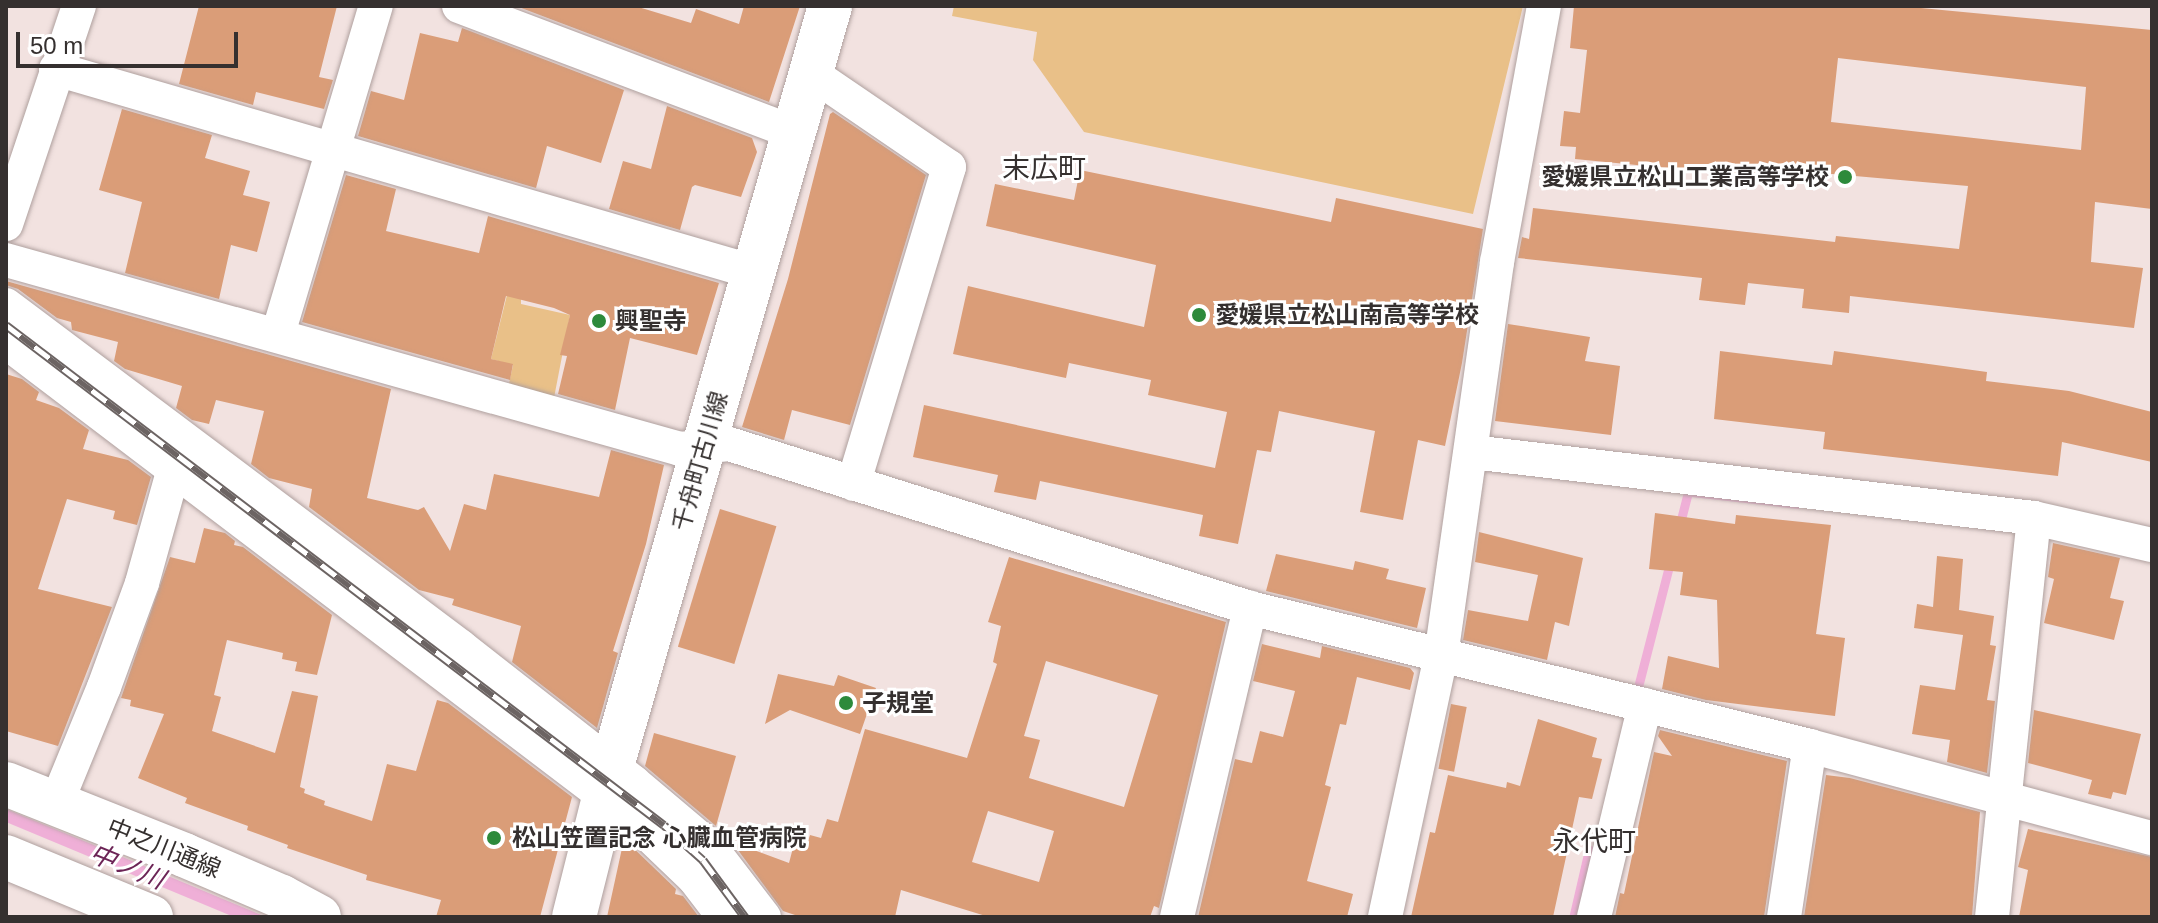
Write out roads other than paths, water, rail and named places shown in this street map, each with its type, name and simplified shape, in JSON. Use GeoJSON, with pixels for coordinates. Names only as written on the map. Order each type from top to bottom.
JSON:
{"type":"FeatureCollection","features":[{"type":"Feature","properties":{"kind":"street"},"geometry":{"type":"LineString","coordinates":[[6,224],[79,6]]}},
{"type":"Feature","properties":{"kind":"street"},"geometry":{"type":"LineString","coordinates":[[278,334],[376,6]]}},
{"type":"Feature","properties":{"kind":"street"},"geometry":{"type":"LineString","coordinates":[[459,6],[793,132]]}},
{"type":"Feature","properties":{"kind":"street","name":"千舟町古川線"},"geometry":{"type":"LineString","coordinates":[[574,917],[608,782],[830,6]]}},
{"type":"Feature","properties":{"kind":"street"},"geometry":{"type":"LineString","coordinates":[[1385,917],[1441,656],[1497,262],[1544,6]]}},
{"type":"Feature","properties":{"kind":"street"},"geometry":{"type":"LineString","coordinates":[[56,69],[754,272]]}},
{"type":"Feature","properties":{"kind":"street"},"geometry":{"type":"LineString","coordinates":[[811,73],[949,167],[853,484]]}},
{"type":"Feature","properties":{"kind":"street"},"geometry":{"type":"LineString","coordinates":[[6,260],[680,449],[729,444],[1250,608],[1810,746],[2152,838]]}},
{"type":"Feature","properties":{"kind":"street"},"geometry":{"type":"LineString","coordinates":[[6,305],[461,647],[608,782],[661,845],[694,878],[724,917]]}},
{"type":"Feature","properties":{"kind":"street"},"geometry":{"type":"LineString","coordinates":[[6,342],[173,472],[608,782],[711,848],[764,917]]}},
{"type":"Feature","properties":{"kind":"street"},"geometry":{"type":"LineString","coordinates":[[1472,452],[2034,518],[2152,545]]}},
{"type":"Feature","properties":{"kind":"street"},"geometry":{"type":"LineString","coordinates":[[56,804],[142,583],[173,472]]}},
{"type":"Feature","properties":{"kind":"street"},"geometry":{"type":"LineString","coordinates":[[1992,917],[2034,518]]}},
{"type":"Feature","properties":{"kind":"street"},"geometry":{"type":"LineString","coordinates":[[1177,917],[1250,608]]}},
{"type":"Feature","properties":{"kind":"street"},"geometry":{"type":"LineString","coordinates":[[1594,917],[1645,705]]}},
{"type":"Feature","properties":{"kind":"street"},"geometry":{"type":"LineString","coordinates":[[1784,917],[1810,746]]}},
{"type":"Feature","properties":{"kind":"street","name":"中之川通線"},"geometry":{"type":"LineString","coordinates":[[6,784],[282,897],[319,917]]}},
{"type":"Feature","properties":{"kind":"street"},"geometry":{"type":"LineString","coordinates":[[6,857],[151,917]]}},
{"type":"Feature","properties":{"kind":"water"},"geometry":{"type":"Polygon","coordinates":[[[1685,488],[1800,501],[1799,509],[1692,497],[1643,688],[1634,687],[1685,488]]]}},
{"type":"Feature","properties":{"kind":"water"},"geometry":{"type":"Polygon","coordinates":[[[1624,715],[1632,716],[1619,824],[1611,823],[1624,715]]]}},
{"type":"Feature","properties":{"kind":"water","name":"中ノ川"},"geometry":{"type":"Polygon","coordinates":[[[6,809],[266,917],[234,917],[6,822],[6,809]]]}},
{"type":"Feature","properties":{"kind":"water"},"geometry":{"type":"Polygon","coordinates":[[[1586,845],[1595,847],[1579,917],[1569,917],[1586,845]]]}},
{"type":"Feature","properties":{"kind":"railway"},"geometry":{"type":"LineString","coordinates":[[6,325],[664,825],[703,860],[745,917]]}},
{"type":"Feature","properties":{"kind":"place","name":"愛媛県立松山工業高等学校"},"geometry":{"type":"Point","coordinates":[1845,177]}},
{"type":"Feature","properties":{"kind":"place","name":"愛媛県立松山南高等学校"},"geometry":{"type":"Point","coordinates":[1199,315]}},
{"type":"Feature","properties":{"kind":"place","name":"興聖寺"},"geometry":{"type":"Point","coordinates":[599,321]}},
{"type":"Feature","properties":{"kind":"place","name":"子規堂"},"geometry":{"type":"Point","coordinates":[846,703]}},
{"type":"Feature","properties":{"kind":"place","name":"松山笠置記念 心臓血管病院"},"geometry":{"type":"Point","coordinates":[494,838]}},
{"type":"Feature","properties":{"kind":"district","name":"末広町"},"geometry":{"type":"Point","coordinates":[1044,169]}},
{"type":"Feature","properties":{"kind":"district","name":"永代町"},"geometry":{"type":"Point","coordinates":[1594,842]}}]}
